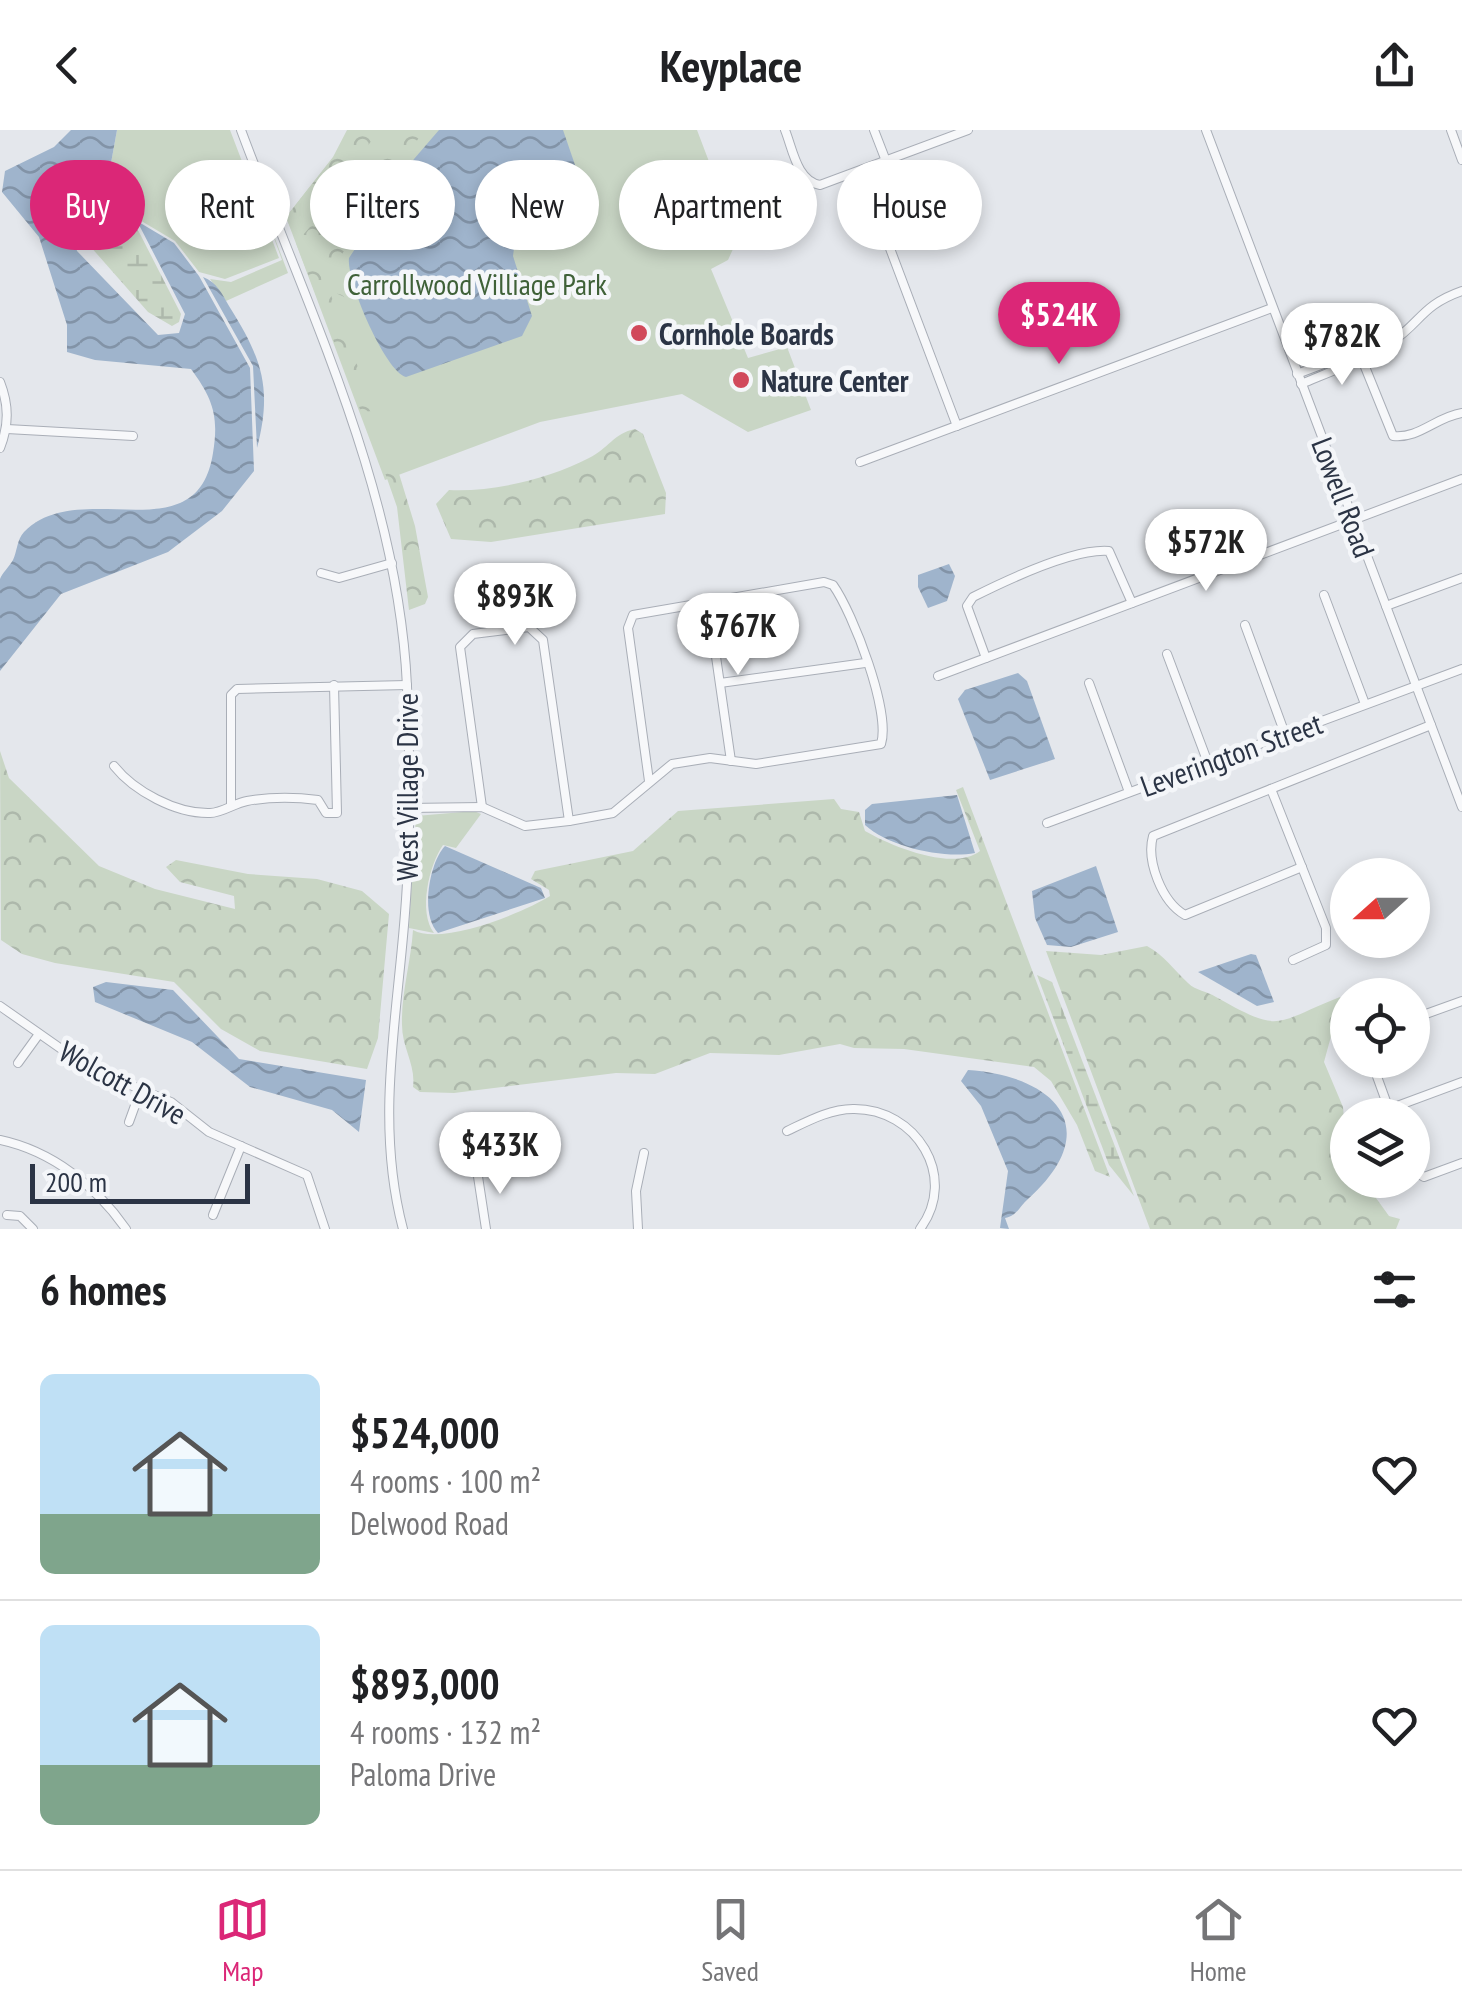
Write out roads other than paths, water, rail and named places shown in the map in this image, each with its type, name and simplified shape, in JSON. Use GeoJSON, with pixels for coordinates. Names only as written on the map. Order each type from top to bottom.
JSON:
{"type":"FeatureCollection","features":[{"type":"Feature","properties":{"kind":"street","name":"West Village Drive"},"geometry":{"type":"LineString","coordinates":[[241,130],[363,453],[392,563],[407,685],[405,910],[387,1093],[390,1162],[402,1229]]}},
{"type":"Feature","properties":{"kind":"street"},"geometry":{"type":"LineString","coordinates":[[785,130],[809,183],[820,185],[837,179]]}},
{"type":"Feature","properties":{"kind":"street"},"geometry":{"type":"LineString","coordinates":[[874,130],[886,160]]}},
{"type":"Feature","properties":{"kind":"street","name":"Lowell Road"},"geometry":{"type":"LineString","coordinates":[[1206,130],[1462,808]]}},
{"type":"Feature","properties":{"kind":"street"},"geometry":{"type":"LineString","coordinates":[[1450,130],[1462,160]]}},
{"type":"Feature","properties":{"kind":"street"},"geometry":{"type":"LineString","coordinates":[[889,160],[965,131]]}},
{"type":"Feature","properties":{"kind":"street"},"geometry":{"type":"LineString","coordinates":[[890,250],[956,426]]}},
{"type":"Feature","properties":{"kind":"street"},"geometry":{"type":"LineString","coordinates":[[1299,379],[1396,339],[1419,313],[1462,292]]}},
{"type":"Feature","properties":{"kind":"street"},"geometry":{"type":"LineString","coordinates":[[860,462],[1272,308]]}},
{"type":"Feature","properties":{"kind":"street"},"geometry":{"type":"LineString","coordinates":[[1358,328],[1361,356],[1393,436],[1406,437],[1440,418],[1462,413]]}},
{"type":"Feature","properties":{"kind":"street"},"geometry":{"type":"LineString","coordinates":[[0,382],[6,399],[7,430],[0,448]]}},
{"type":"Feature","properties":{"kind":"street"},"geometry":{"type":"LineString","coordinates":[[7,430],[133,436]]}},
{"type":"Feature","properties":{"kind":"street"},"geometry":{"type":"LineString","coordinates":[[938,676],[1462,479]]}},
{"type":"Feature","properties":{"kind":"street"},"geometry":{"type":"LineString","coordinates":[[986,658],[966,606],[972,597],[1074,556],[1093,550],[1109,552],[1132,602]]}},
{"type":"Feature","properties":{"kind":"street"},"geometry":{"type":"LineString","coordinates":[[321,573],[338,578],[392,563]]}},
{"type":"Feature","properties":{"kind":"street"},"geometry":{"type":"LineString","coordinates":[[1386,606],[1462,578]]}},
{"type":"Feature","properties":{"kind":"street"},"geometry":{"type":"LineString","coordinates":[[408,808],[482,807],[525,826],[569,821],[613,813],[672,764],[710,758],[756,764],[881,744],[886,728],[882,701],[839,595],[824,582],[640,611],[628,628],[649,780]]}},
{"type":"Feature","properties":{"kind":"street"},"geometry":{"type":"LineString","coordinates":[[1324,594],[1365,704]]}},
{"type":"Feature","properties":{"kind":"street"},"geometry":{"type":"LineString","coordinates":[[708,601],[731,761]]}},
{"type":"Feature","properties":{"kind":"street"},"geometry":{"type":"LineString","coordinates":[[1245,625],[1286,734]]}},
{"type":"Feature","properties":{"kind":"street"},"geometry":{"type":"LineString","coordinates":[[482,807],[460,647],[473,634],[530,627],[543,640],[569,821]]}},
{"type":"Feature","properties":{"kind":"street"},"geometry":{"type":"LineString","coordinates":[[1168,654],[1208,763]]}},
{"type":"Feature","properties":{"kind":"street"},"geometry":{"type":"LineString","coordinates":[[720,683],[865,663]]}},
{"type":"Feature","properties":{"kind":"street","name":"Leverington Street"},"geometry":{"type":"LineString","coordinates":[[1047,823],[1462,670]]}},
{"type":"Feature","properties":{"kind":"street"},"geometry":{"type":"LineString","coordinates":[[1089,684],[1130,792]]}},
{"type":"Feature","properties":{"kind":"street"},"geometry":{"type":"LineString","coordinates":[[114,766],[128,784],[176,806],[209,813],[231,805],[307,799],[318,800],[326,813],[337,813],[334,685]]}},
{"type":"Feature","properties":{"kind":"street"},"geometry":{"type":"LineString","coordinates":[[231,805],[232,695],[237,688],[407,685]]}},
{"type":"Feature","properties":{"kind":"street"},"geometry":{"type":"LineString","coordinates":[[1302,866],[1185,914],[1171,907],[1149,852],[1153,836],[1431,725]]}},
{"type":"Feature","properties":{"kind":"street"},"geometry":{"type":"LineString","coordinates":[[1448,771],[1462,766]]}},
{"type":"Feature","properties":{"kind":"street"},"geometry":{"type":"LineString","coordinates":[[1271,789],[1326,928],[1326,945],[1293,960]]}},
{"type":"Feature","properties":{"kind":"street"},"geometry":{"type":"LineString","coordinates":[[1430,1012],[1462,1000]]}},
{"type":"Feature","properties":{"kind":"street","name":"Wolcott Drive"},"geometry":{"type":"LineString","coordinates":[[0,1006],[87,1067],[171,1102],[209,1132],[307,1174],[325,1229]]}},
{"type":"Feature","properties":{"kind":"street"},"geometry":{"type":"LineString","coordinates":[[18,1063],[39,1034]]}},
{"type":"Feature","properties":{"kind":"street"},"geometry":{"type":"LineString","coordinates":[[1424,1098],[1462,1082]]}},
{"type":"Feature","properties":{"kind":"street"},"geometry":{"type":"LineString","coordinates":[[128,1122],[141,1090]]}},
{"type":"Feature","properties":{"kind":"street"},"geometry":{"type":"LineString","coordinates":[[787,1131],[827,1113],[852,1108],[878,1111],[915,1132],[935,1170],[930,1216],[920,1229]]}},
{"type":"Feature","properties":{"kind":"street"},"geometry":{"type":"LineString","coordinates":[[0,1140],[54,1160],[87,1184],[126,1229]]}},
{"type":"Feature","properties":{"kind":"street"},"geometry":{"type":"LineString","coordinates":[[213,1215],[241,1146]]}},
{"type":"Feature","properties":{"kind":"street"},"geometry":{"type":"LineString","coordinates":[[638,1229],[636,1192],[644,1153]]}},
{"type":"Feature","properties":{"kind":"street"},"geometry":{"type":"LineString","coordinates":[[1430,1174],[1462,1163]]}},
{"type":"Feature","properties":{"kind":"street"},"geometry":{"type":"LineString","coordinates":[[477,1170],[486,1229]]}},
{"type":"Feature","properties":{"kind":"street"},"geometry":{"type":"LineString","coordinates":[[7,1215],[20,1216],[33,1229]]}},
{"type":"Feature","properties":{"kind":"water"},"geometry":{"type":"Polygon","coordinates":[[[71,130],[117,130],[112,160],[30,160],[30,226],[2,192],[5,171],[54,147],[71,130]]]}},
{"type":"Feature","properties":{"kind":"water"},"geometry":{"type":"Polygon","coordinates":[[[439,130],[563,130],[573,160],[475,160],[475,250],[514,250],[532,316],[522,336],[406,377],[388,359],[368,324],[349,258],[354,250],[455,250],[455,160],[414,159],[439,130]]]}},
{"type":"Feature","properties":{"kind":"water"},"geometry":{"type":"Polygon","coordinates":[[[145,226],[165,238],[165,250],[179,250],[199,276],[250,368],[254,471],[222,511],[168,552],[61,594],[0,671],[0,579],[24,532],[48,516],[75,510],[161,508],[185,501],[203,484],[213,453],[212,408],[191,369],[95,360],[67,352],[67,325],[43,250],[77,250],[158,335],[179,333],[185,314],[145,236],[145,226]]]}},
{"type":"Feature","properties":{"kind":"water"},"geometry":{"type":"Polygon","coordinates":[[[203,277],[221,293],[256,357],[264,390],[257,448],[253,366],[203,277]]]}},
{"type":"Feature","properties":{"kind":"water"},"geometry":{"type":"Polygon","coordinates":[[[949,564],[955,576],[947,601],[928,608],[918,587],[918,575],[949,564]]]}},
{"type":"Feature","properties":{"kind":"water"},"geometry":{"type":"Polygon","coordinates":[[[1018,673],[1027,681],[1055,759],[990,780],[958,699],[965,690],[1018,673]]]}},
{"type":"Feature","properties":{"kind":"water"},"geometry":{"type":"Polygon","coordinates":[[[957,795],[975,853],[917,850],[888,840],[865,825],[865,810],[872,804],[957,795]]]}},
{"type":"Feature","properties":{"kind":"water"},"geometry":{"type":"Polygon","coordinates":[[[445,846],[541,888],[545,898],[438,933],[429,914],[429,889],[435,864],[445,846]]]}},
{"type":"Feature","properties":{"kind":"water"},"geometry":{"type":"Polygon","coordinates":[[[1096,866],[1118,932],[1071,947],[1047,945],[1035,918],[1032,891],[1096,866]]]}},
{"type":"Feature","properties":{"kind":"water"},"geometry":{"type":"Polygon","coordinates":[[[1256,955],[1274,1002],[1257,1006],[1198,972],[1256,955]]]}},
{"type":"Feature","properties":{"kind":"water"},"geometry":{"type":"Polygon","coordinates":[[[106,982],[173,990],[239,1059],[366,1080],[359,1132],[332,1110],[250,1087],[192,1042],[95,1002],[93,987],[106,982]]]}},
{"type":"Feature","properties":{"kind":"water"},"geometry":{"type":"Polygon","coordinates":[[[968,1070],[999,1074],[1046,1095],[1060,1110],[1066,1129],[1064,1150],[1051,1174],[1015,1213],[1005,1218],[1009,1229],[1000,1228],[1008,1171],[981,1106],[961,1081],[968,1070]]]}},
{"type":"Feature","properties":{"kind":"place","name":"Cornhole Boards"},"geometry":{"type":"Point","coordinates":[639,333]}},
{"type":"Feature","properties":{"kind":"place","name":"Nature Center"},"geometry":{"type":"Point","coordinates":[741,380]}},
{"type":"Feature","properties":{"kind":"park label","name":"Carrollwood Villiage Park"},"geometry":{"type":"Point","coordinates":[477,283]}}]}
